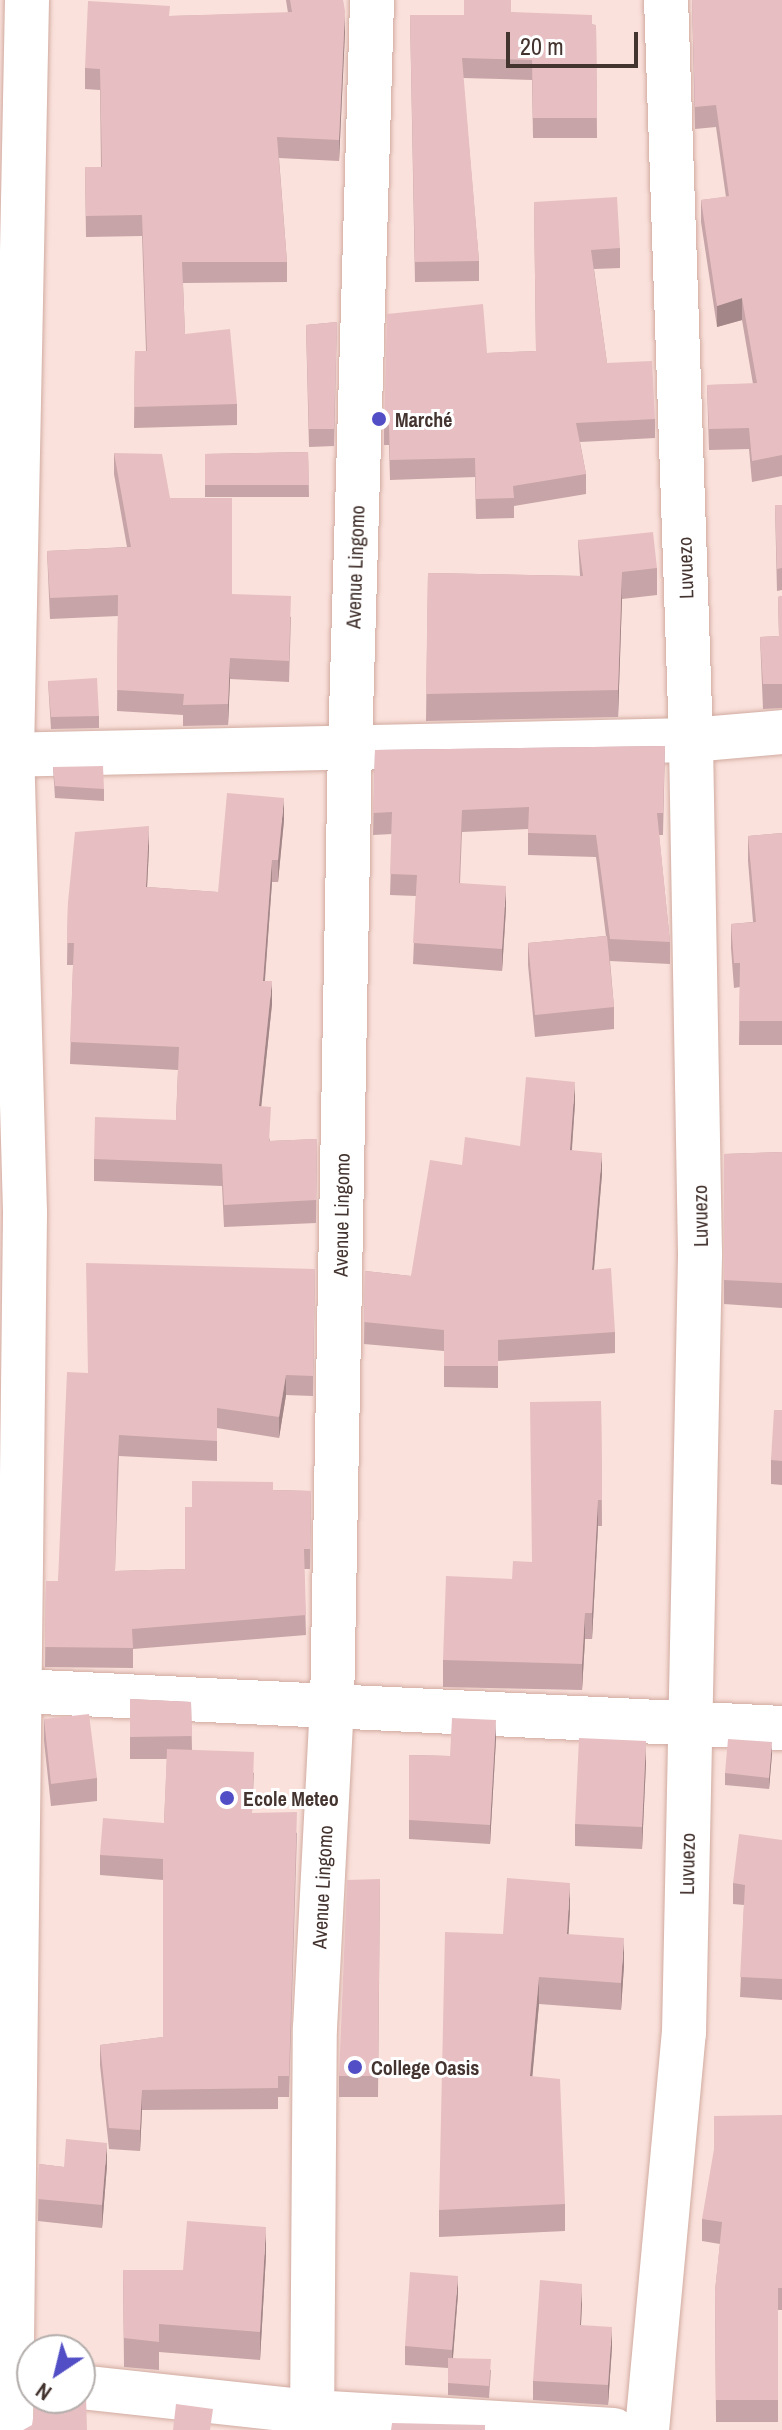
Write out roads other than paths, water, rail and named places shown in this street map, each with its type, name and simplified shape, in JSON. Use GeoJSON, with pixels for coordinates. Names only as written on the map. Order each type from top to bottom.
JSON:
{"type":"FeatureCollection","features":[{"type":"Feature","properties":{"kind":"street"},"geometry":{"type":"LineString","coordinates":[[11,2430],[16,2380],[12,1690],[25,1212],[6,754],[27,0]]}},
{"type":"Feature","properties":{"kind":"street","name":"Avenue Lingomo"},"geometry":{"type":"LineString","coordinates":[[312,2421],[315,2028],[332,1708],[350,747],[372,0]]}},
{"type":"Feature","properties":{"kind":"street","name":"Luvuezo"},"geometry":{"type":"LineString","coordinates":[[647,2430],[684,2033],[700,1253],[691,740],[666,0]]}},
{"type":"Feature","properties":{"kind":"street"},"geometry":{"type":"LineString","coordinates":[[6,754],[691,740],[782,732]]}},
{"type":"Feature","properties":{"kind":"street"},"geometry":{"type":"LineString","coordinates":[[12,1690],[332,1708],[689,1721],[782,1728]]}},
{"type":"Feature","properties":{"kind":"street"},"geometry":{"type":"LineString","coordinates":[[96,2389],[312,2421],[613,2430]]}},
{"type":"Feature","properties":{"kind":"place","name":"Marché"},"geometry":{"type":"Point","coordinates":[379,419]}},
{"type":"Feature","properties":{"kind":"place","name":"Ecole Meteo"},"geometry":{"type":"Point","coordinates":[227,1798]}},
{"type":"Feature","properties":{"kind":"place","name":"College Oasis"},"geometry":{"type":"Point","coordinates":[355,2067]}}]}
